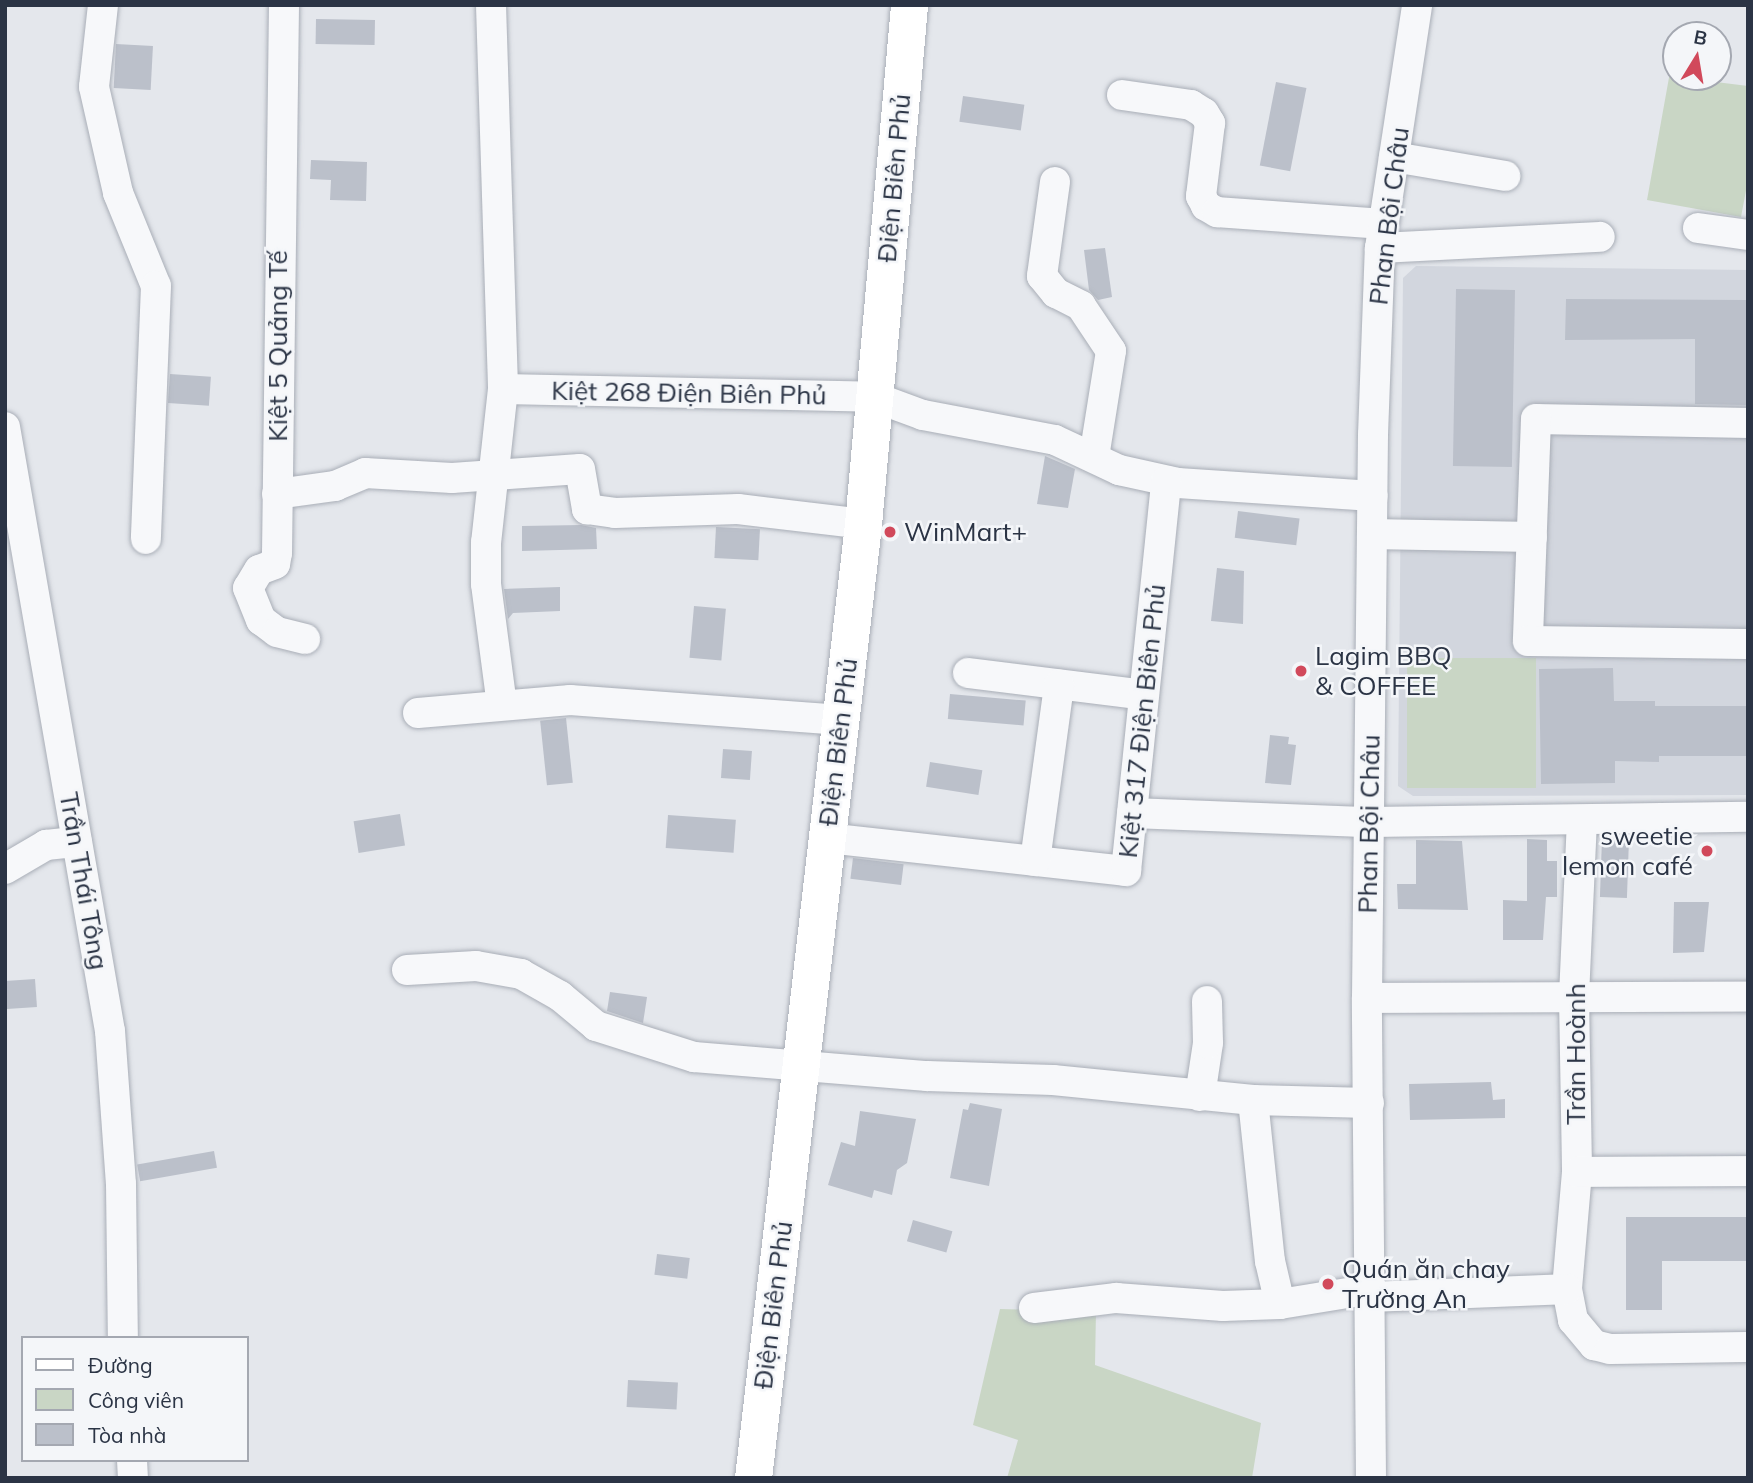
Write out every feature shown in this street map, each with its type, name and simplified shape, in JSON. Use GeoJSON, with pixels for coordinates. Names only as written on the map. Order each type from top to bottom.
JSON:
{"type":"FeatureCollection","features":[{"type":"Feature","properties":{"kind":"main road","name":"Điện Biên Phủ"},"geometry":{"type":"LineString","coordinates":[[753,1478],[863,524],[909,5]]}},
{"type":"Feature","properties":{"kind":"street"},"geometry":{"type":"LineString","coordinates":[[103,5],[94,87],[118,193],[156,286],[146,539]]}},
{"type":"Feature","properties":{"kind":"street","name":"Kiệt 5 Quảng Tế"},"geometry":{"type":"LineString","coordinates":[[284,5],[275,564],[259,570],[248,588],[261,620],[277,632],[305,639]]}},
{"type":"Feature","properties":{"kind":"street"},"geometry":{"type":"LineString","coordinates":[[491,5],[503,389],[496,474],[486,542],[486,584],[502,705]]}},
{"type":"Feature","properties":{"kind":"street","name":"Phan Bội Châu"},"geometry":{"type":"LineString","coordinates":[[1371,1478],[1372,1293],[1367,998],[1373,496],[1382,236],[1417,5]]}},
{"type":"Feature","properties":{"kind":"street"},"geometry":{"type":"LineString","coordinates":[[1122,95],[1191,105],[1204,113],[1210,123],[1201,196],[1206,206],[1217,212],[1382,236],[1600,237]]}},
{"type":"Feature","properties":{"kind":"street"},"geometry":{"type":"LineString","coordinates":[[1394,157],[1505,176]]}},
{"type":"Feature","properties":{"kind":"street"},"geometry":{"type":"LineString","coordinates":[[1055,182],[1042,276],[1056,293],[1081,306],[1111,351],[1094,457]]}},
{"type":"Feature","properties":{"kind":"street"},"geometry":{"type":"LineString","coordinates":[[1698,228],[1748,235]]}},
{"type":"Feature","properties":{"kind":"street","name":"Kiệt 268 Điện Biên Phủ"},"geometry":{"type":"LineString","coordinates":[[503,389],[874,397],[923,415],[1055,440],[1119,470],[1166,481],[1373,496]]}},
{"type":"Feature","properties":{"kind":"street"},"geometry":{"type":"LineString","coordinates":[[1748,423],[1536,419],[1528,640],[1748,644]]}},
{"type":"Feature","properties":{"kind":"street","name":"Trần Thái Tông"},"geometry":{"type":"LineString","coordinates":[[5,427],[110,1031],[121,1184],[123,1336]]}},
{"type":"Feature","properties":{"kind":"street"},"geometry":{"type":"LineString","coordinates":[[277,494],[335,486],[365,473],[452,478],[580,469],[587,509],[615,513],[738,509],[863,524]]}},
{"type":"Feature","properties":{"kind":"street","name":"Kiệt 317 Điện Biên Phủ"},"geometry":{"type":"LineString","coordinates":[[827,838],[1126,870],[1166,481]]}},
{"type":"Feature","properties":{"kind":"street"},"geometry":{"type":"LineString","coordinates":[[1372,534],[1532,537]]}},
{"type":"Feature","properties":{"kind":"street"},"geometry":{"type":"LineString","coordinates":[[968,673],[1144,695]]}},
{"type":"Feature","properties":{"kind":"street"},"geometry":{"type":"LineString","coordinates":[[1035,860],[1059,685]]}},
{"type":"Feature","properties":{"kind":"street"},"geometry":{"type":"LineString","coordinates":[[418,713],[570,700],[653,703],[841,720]]}},
{"type":"Feature","properties":{"kind":"street"},"geometry":{"type":"LineString","coordinates":[[1132,813],[1370,822],[1748,817]]}},
{"type":"Feature","properties":{"kind":"street","name":"Trần Hoành"},"geometry":{"type":"LineString","coordinates":[[1582,820],[1574,997],[1577,1172],[1567,1289],[1573,1320],[1594,1345],[1610,1349],[1748,1346]]}},
{"type":"Feature","properties":{"kind":"street"},"geometry":{"type":"LineString","coordinates":[[5,869],[46,845],[77,842]]}},
{"type":"Feature","properties":{"kind":"street"},"geometry":{"type":"LineString","coordinates":[[407,970],[476,966],[521,974],[560,996],[596,1026],[694,1057],[927,1076],[1053,1080],[1253,1100],[1369,1102]]}},
{"type":"Feature","properties":{"kind":"street"},"geometry":{"type":"LineString","coordinates":[[1367,998],[1748,996]]}},
{"type":"Feature","properties":{"kind":"street"},"geometry":{"type":"LineString","coordinates":[[1200,1096],[1208,1042],[1207,1001]]}},
{"type":"Feature","properties":{"kind":"street"},"geometry":{"type":"LineString","coordinates":[[1253,1100],[1270,1261],[1280,1304]]}},
{"type":"Feature","properties":{"kind":"street"},"geometry":{"type":"LineString","coordinates":[[1577,1172],[1748,1171]]}},
{"type":"Feature","properties":{"kind":"street"},"geometry":{"type":"LineString","coordinates":[[1034,1308],[1116,1298],[1223,1306],[1280,1304],[1372,1293],[1567,1289]]}},
{"type":"Feature","properties":{"kind":"shaded area"},"geometry":{"type":"Polygon","coordinates":[[[1416,266],[1748,270],[1748,795],[1413,796],[1398,786],[1403,278],[1416,266]]]}},
{"type":"Feature","properties":{"kind":"green space"},"geometry":{"type":"Polygon","coordinates":[[[1732,84],[1748,86],[1748,180],[1741,217],[1647,200],[1667,91],[1732,91],[1732,84]]]}},
{"type":"Feature","properties":{"kind":"green space"},"geometry":{"type":"Polygon","coordinates":[[[1407,658],[1536,658],[1536,788],[1407,788],[1407,658]]]}},
{"type":"Feature","properties":{"kind":"green space"},"geometry":{"type":"Polygon","coordinates":[[[1000,1309],[1096,1311],[1095,1365],[1261,1423],[1252,1478],[1007,1478],[1018,1440],[973,1425],[1000,1309]]]}},
{"type":"Feature","properties":{"kind":"building"},"geometry":{"type":"Polygon","coordinates":[[[316,19],[375,20],[375,45],[316,44],[316,19]]]}},
{"type":"Feature","properties":{"kind":"building"},"geometry":{"type":"Polygon","coordinates":[[[116,44],[153,46],[151,90],[114,88],[116,44]]]}},
{"type":"Feature","properties":{"kind":"building"},"geometry":{"type":"Polygon","coordinates":[[[1276,82],[1306,88],[1290,171],[1260,165],[1276,82]]]}},
{"type":"Feature","properties":{"kind":"building"},"geometry":{"type":"Polygon","coordinates":[[[963,96],[1024,105],[1021,130],[959,122],[963,96]]]}},
{"type":"Feature","properties":{"kind":"building"},"geometry":{"type":"Polygon","coordinates":[[[311,160],[367,162],[366,201],[330,200],[331,180],[310,179],[311,160]]]}},
{"type":"Feature","properties":{"kind":"building"},"geometry":{"type":"Polygon","coordinates":[[[1105,248],[1112,297],[1098,300],[1089,290],[1084,250],[1105,248]]]}},
{"type":"Feature","properties":{"kind":"building"},"geometry":{"type":"Polygon","coordinates":[[[1456,289],[1515,290],[1512,467],[1453,466],[1456,289]]]}},
{"type":"Feature","properties":{"kind":"building"},"geometry":{"type":"Polygon","coordinates":[[[1566,299],[1748,300],[1748,405],[1695,404],[1695,339],[1565,340],[1566,299]]]}},
{"type":"Feature","properties":{"kind":"building"},"geometry":{"type":"Polygon","coordinates":[[[170,374],[211,377],[209,406],[168,403],[170,374]]]}},
{"type":"Feature","properties":{"kind":"building"},"geometry":{"type":"Polygon","coordinates":[[[1045,456],[1075,469],[1068,508],[1037,504],[1045,456]]]}},
{"type":"Feature","properties":{"kind":"building"},"geometry":{"type":"Polygon","coordinates":[[[1238,511],[1300,519],[1296,545],[1235,538],[1238,511]]]}},
{"type":"Feature","properties":{"kind":"building"},"geometry":{"type":"Polygon","coordinates":[[[581,525],[596,528],[597,549],[522,551],[522,526],[581,525]]]}},
{"type":"Feature","properties":{"kind":"building"},"geometry":{"type":"Polygon","coordinates":[[[716,527],[760,529],[758,560],[714,558],[716,527]]]}},
{"type":"Feature","properties":{"kind":"building"},"geometry":{"type":"Polygon","coordinates":[[[1217,568],[1244,571],[1243,624],[1211,621],[1217,568]]]}},
{"type":"Feature","properties":{"kind":"building"},"geometry":{"type":"Polygon","coordinates":[[[560,587],[560,611],[513,613],[508,619],[504,589],[560,587]]]}},
{"type":"Feature","properties":{"kind":"building"},"geometry":{"type":"Polygon","coordinates":[[[694,606],[726,609],[721,661],[689,658],[694,606]]]}},
{"type":"Feature","properties":{"kind":"building"},"geometry":{"type":"Polygon","coordinates":[[[1613,668],[1614,701],[1655,701],[1655,706],[1748,706],[1748,756],[1659,756],[1659,762],[1615,761],[1615,783],[1541,784],[1539,669],[1613,668]]]}},
{"type":"Feature","properties":{"kind":"building"},"geometry":{"type":"Polygon","coordinates":[[[950,694],[1026,701],[1024,726],[948,719],[950,694]]]}},
{"type":"Feature","properties":{"kind":"building"},"geometry":{"type":"Polygon","coordinates":[[[566,718],[573,783],[547,785],[540,721],[566,718]]]}},
{"type":"Feature","properties":{"kind":"building"},"geometry":{"type":"Polygon","coordinates":[[[1270,735],[1289,737],[1288,744],[1296,745],[1291,785],[1265,783],[1270,735]]]}},
{"type":"Feature","properties":{"kind":"building"},"geometry":{"type":"Polygon","coordinates":[[[723,749],[752,751],[750,780],[721,778],[723,749]]]}},
{"type":"Feature","properties":{"kind":"building"},"geometry":{"type":"Polygon","coordinates":[[[930,762],[982,770],[978,795],[926,787],[930,762]]]}},
{"type":"Feature","properties":{"kind":"building"},"geometry":{"type":"Polygon","coordinates":[[[400,814],[405,846],[359,853],[354,821],[400,814]]]}},
{"type":"Feature","properties":{"kind":"building"},"geometry":{"type":"Polygon","coordinates":[[[668,815],[736,820],[734,853],[666,848],[668,815]]]}},
{"type":"Feature","properties":{"kind":"building"},"geometry":{"type":"Polygon","coordinates":[[[1602,838],[1629,839],[1627,898],[1600,897],[1602,838]]]}},
{"type":"Feature","properties":{"kind":"building"},"geometry":{"type":"Polygon","coordinates":[[[1527,839],[1547,840],[1547,861],[1557,861],[1557,897],[1546,897],[1543,940],[1503,940],[1503,900],[1527,901],[1527,839]]]}},
{"type":"Feature","properties":{"kind":"building"},"geometry":{"type":"Polygon","coordinates":[[[1416,840],[1462,841],[1468,910],[1398,909],[1397,884],[1416,884],[1416,840]]]}},
{"type":"Feature","properties":{"kind":"building"},"geometry":{"type":"Polygon","coordinates":[[[853,858],[904,864],[901,885],[850,879],[853,858]]]}},
{"type":"Feature","properties":{"kind":"building"},"geometry":{"type":"Polygon","coordinates":[[[1674,902],[1709,902],[1704,952],[1673,953],[1674,902]]]}},
{"type":"Feature","properties":{"kind":"building"},"geometry":{"type":"Polygon","coordinates":[[[35,979],[37,1007],[7,1009],[5,981],[35,979]]]}},
{"type":"Feature","properties":{"kind":"building"},"geometry":{"type":"Polygon","coordinates":[[[610,992],[647,997],[643,1023],[607,1011],[610,992]]]}},
{"type":"Feature","properties":{"kind":"building"},"geometry":{"type":"Polygon","coordinates":[[[1491,1082],[1493,1100],[1505,1099],[1505,1118],[1410,1120],[1409,1084],[1491,1082]]]}},
{"type":"Feature","properties":{"kind":"building"},"geometry":{"type":"Polygon","coordinates":[[[970,1103],[1002,1109],[989,1186],[950,1178],[963,1109],[968,1110],[970,1103]]]}},
{"type":"Feature","properties":{"kind":"building"},"geometry":{"type":"Polygon","coordinates":[[[860,1111],[916,1119],[907,1163],[897,1170],[892,1195],[874,1190],[872,1198],[828,1185],[841,1142],[855,1146],[860,1111]]]}},
{"type":"Feature","properties":{"kind":"building"},"geometry":{"type":"Polygon","coordinates":[[[214,1151],[217,1168],[140,1181],[137,1165],[214,1151]]]}},
{"type":"Feature","properties":{"kind":"building"},"geometry":{"type":"Polygon","coordinates":[[[1626,1217],[1748,1217],[1748,1261],[1662,1261],[1662,1310],[1626,1310],[1626,1217]]]}},
{"type":"Feature","properties":{"kind":"building"},"geometry":{"type":"Polygon","coordinates":[[[913,1220],[952,1231],[946,1252],[907,1241],[913,1220]]]}},
{"type":"Feature","properties":{"kind":"building"},"geometry":{"type":"Polygon","coordinates":[[[657,1254],[690,1258],[687,1279],[654,1275],[657,1254]]]}},
{"type":"Feature","properties":{"kind":"building"},"geometry":{"type":"Polygon","coordinates":[[[628,1380],[678,1383],[677,1410],[627,1407],[628,1380]]]}},
{"type":"Feature","properties":{"kind":"place","name":"WinMart+"},"geometry":{"type":"Point","coordinates":[890,532]}},
{"type":"Feature","properties":{"kind":"place","name":"Lagim BBQ & COFFEE"},"geometry":{"type":"Point","coordinates":[1301,671]}},
{"type":"Feature","properties":{"kind":"place","name":"sweetie lemon café"},"geometry":{"type":"Point","coordinates":[1707,851]}},
{"type":"Feature","properties":{"kind":"place","name":"Quán ăn chay Trường An"},"geometry":{"type":"Point","coordinates":[1328,1284]}}]}
